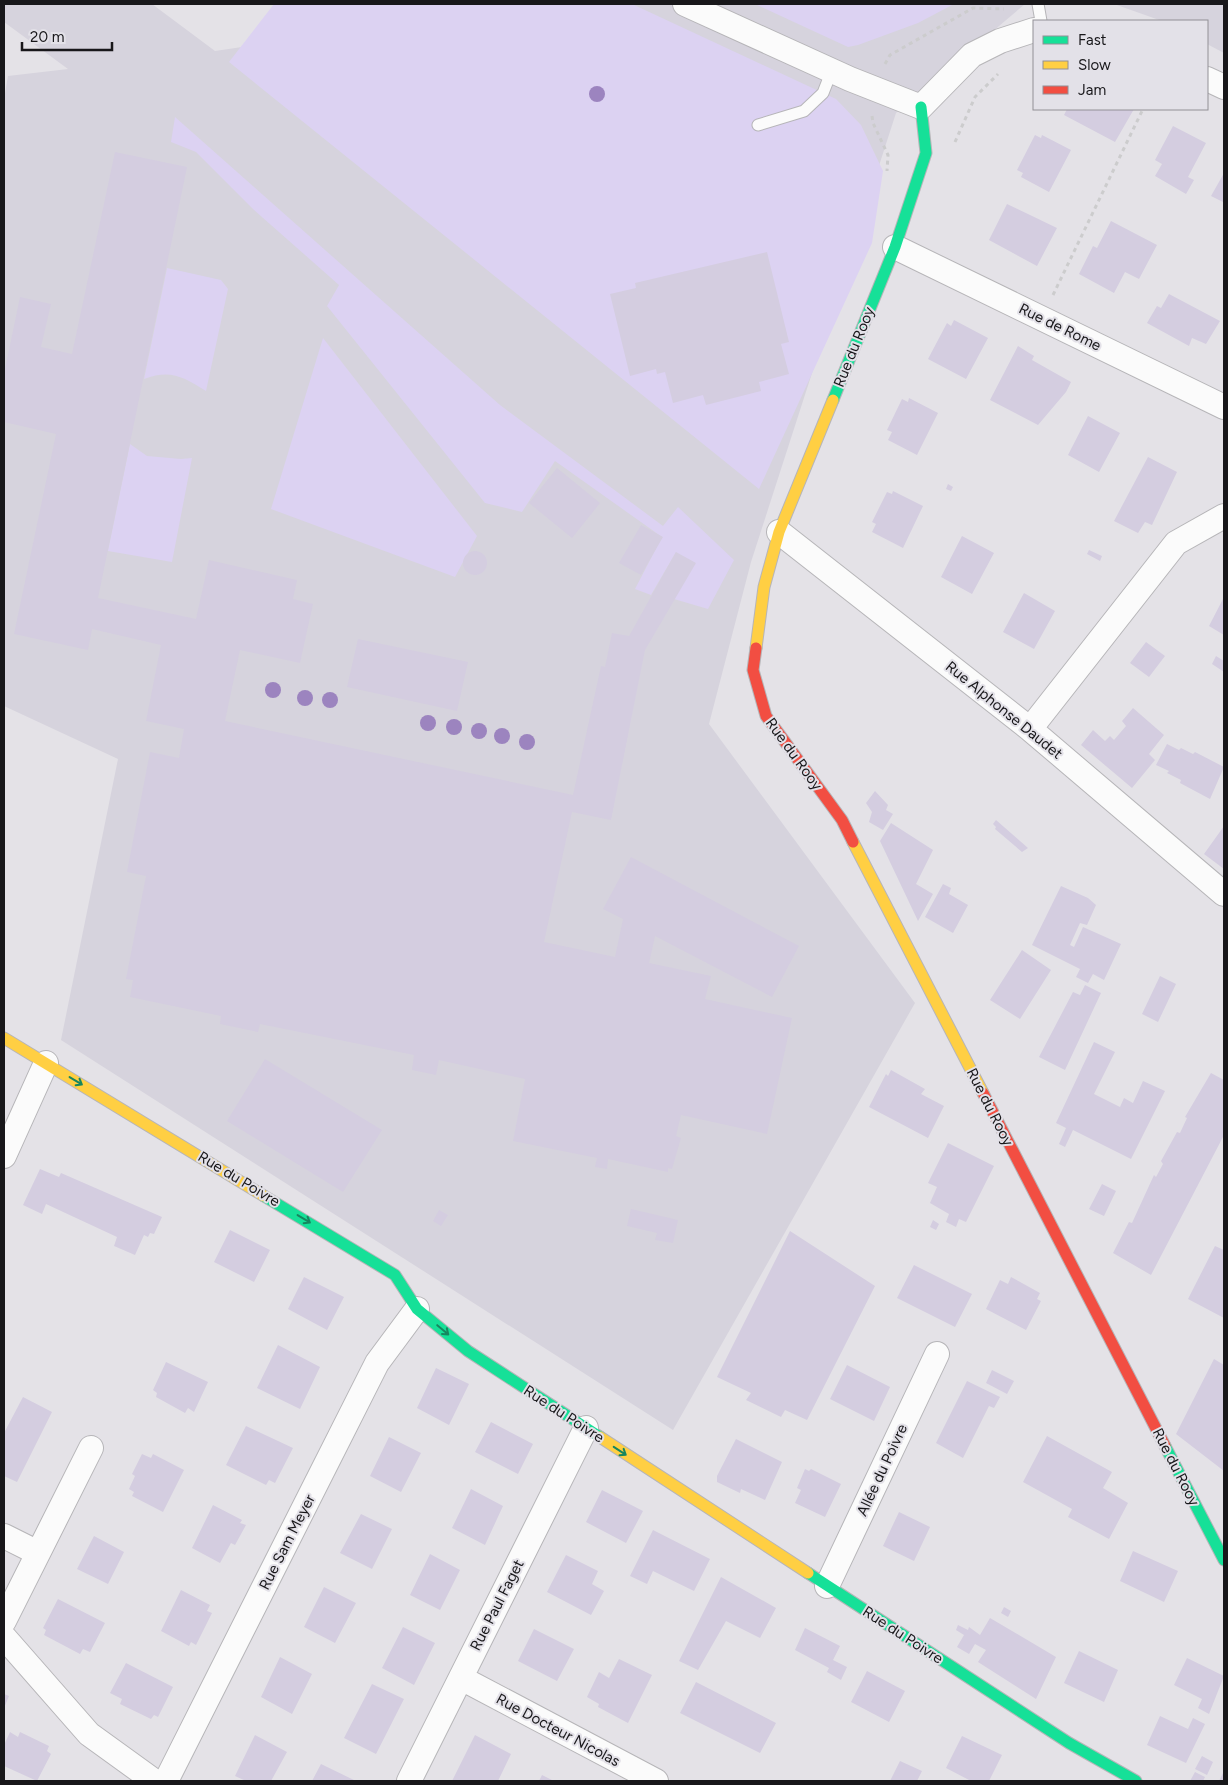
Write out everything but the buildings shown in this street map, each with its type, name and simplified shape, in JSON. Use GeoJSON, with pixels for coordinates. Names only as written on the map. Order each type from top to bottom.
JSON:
{"type":"FeatureCollection","features":[{"type":"Feature","properties":{"kind":"street"},"geometry":{"type":"LineString","coordinates":[[685,4],[832,70],[921,107],[972,55],[1000,41],[1033,30]]}},
{"type":"Feature","properties":{"kind":"street"},"geometry":{"type":"LineString","coordinates":[[1208,79],[1224,87]]}},
{"type":"Feature","properties":{"kind":"street","name":"Rue du Rooy"},"geometry":{"type":"LineString","coordinates":[[921,107],[926,153],[895,247],[779,532],[764,588],[753,670],[766,716],[842,820],[1224,1560]]}},
{"type":"Feature","properties":{"kind":"street","name":"Rue de Rome"},"geometry":{"type":"LineString","coordinates":[[895,247],[1224,407]]}},
{"type":"Feature","properties":{"kind":"street"},"geometry":{"type":"LineString","coordinates":[[1030,729],[1176,543],[1224,516]]}},
{"type":"Feature","properties":{"kind":"street","name":"Rue Alphonse Daudet"},"geometry":{"type":"LineString","coordinates":[[779,532],[1030,729],[1224,894]]}},
{"type":"Feature","properties":{"kind":"street","name":"Rue du Poivre"},"geometry":{"type":"LineString","coordinates":[[4,1038],[395,1275],[417,1309],[468,1351],[1069,1743],[1136,1781]]}},
{"type":"Feature","properties":{"kind":"street"},"geometry":{"type":"LineString","coordinates":[[4,1156],[46,1063]]}},
{"type":"Feature","properties":{"kind":"street","name":"Rue Sam Meyer"},"geometry":{"type":"LineString","coordinates":[[166,1781],[377,1363],[417,1309]]}},
{"type":"Feature","properties":{"kind":"street","name":"Allée du Poivre"},"geometry":{"type":"LineString","coordinates":[[828,1586],[937,1354]]}},
{"type":"Feature","properties":{"kind":"street","name":"Rue Paul Faget"},"geometry":{"type":"LineString","coordinates":[[409,1781],[586,1428]]}},
{"type":"Feature","properties":{"kind":"street"},"geometry":{"type":"LineString","coordinates":[[4,1621],[91,1448]]}},
{"type":"Feature","properties":{"kind":"street"},"geometry":{"type":"LineString","coordinates":[[4,1536],[38,1554]]}},
{"type":"Feature","properties":{"kind":"street"},"geometry":{"type":"LineString","coordinates":[[4,1637],[89,1734],[154,1781]]}},
{"type":"Feature","properties":{"kind":"street","name":"Rue Docteur Nicolas"},"geometry":{"type":"LineString","coordinates":[[461,1678],[656,1781]]}},
{"type":"Feature","properties":{"kind":"lane"},"geometry":{"type":"LineString","coordinates":[[1038,4],[1041,20]]}},
{"type":"Feature","properties":{"kind":"lane"},"geometry":{"type":"LineString","coordinates":[[758,125],[804,111],[823,94],[832,70]]}},
{"type":"Feature","properties":{"kind":"path"},"geometry":{"type":"LineString","coordinates":[[1042,318],[1143,110]]}},
{"type":"Feature","properties":{"kind":"shaded area"},"geometry":{"type":"Polygon","coordinates":[[[4,4],[152,4],[215,51],[242,47],[277,4],[1025,4],[896,113],[751,562],[709,724],[915,1003],[673,1430],[61,1040],[118,759],[4,706],[4,99],[8,76],[68,69],[4,22],[4,4]]]}},
{"type":"Feature","properties":{"kind":"shaded area"},"geometry":{"type":"Polygon","coordinates":[[[274,4],[632,4],[836,99],[861,125],[883,171],[872,243],[759,489],[229,62],[274,4]]]}},
{"type":"Feature","properties":{"kind":"shaded area"},"geometry":{"type":"Polygon","coordinates":[[[755,4],[954,4],[918,23],[848,47],[755,4]]]}},
{"type":"Feature","properties":{"kind":"shaded area"},"geometry":{"type":"Polygon","coordinates":[[[1114,4],[1224,4],[1224,53],[1208,45],[1208,20],[1159,20],[1114,4]]]}},
{"type":"Feature","properties":{"kind":"shaded area"},"geometry":{"type":"Polygon","coordinates":[[[175,117],[500,405],[663,526],[678,507],[734,560],[708,609],[674,599],[676,552],[651,595],[635,589],[662,537],[555,461],[522,512],[485,503],[327,306],[339,285],[253,209],[196,152],[171,142],[175,117]]]}},
{"type":"Feature","properties":{"kind":"shaded area"},"geometry":{"type":"Polygon","coordinates":[[[167,268],[221,280],[228,289],[206,391],[177,376],[162,375],[144,379],[167,268]]]}},
{"type":"Feature","properties":{"kind":"shaded area"},"geometry":{"type":"Polygon","coordinates":[[[323,338],[477,536],[455,577],[271,509],[323,338]]]}},
{"type":"Feature","properties":{"kind":"shaded area"},"geometry":{"type":"Polygon","coordinates":[[[130,444],[147,456],[192,458],[172,562],[108,551],[130,444]]]}},
{"type":"Feature","properties":{"kind":"traffic: fast"},"geometry":{"type":"LineString","coordinates":[[833,400],[895,247],[926,153],[921,107]]}},
{"type":"Feature","properties":{"kind":"traffic: fast"},"geometry":{"type":"LineString","coordinates":[[264,1196],[395,1275],[417,1309],[468,1351],[600,1437]]}},
{"type":"Feature","properties":{"kind":"traffic: fast"},"geometry":{"type":"LineString","coordinates":[[1165,1446],[1224,1560]]}},
{"type":"Feature","properties":{"kind":"traffic: fast"},"geometry":{"type":"LineString","coordinates":[[808,1573],[1069,1743],[1136,1781]]}},
{"type":"Feature","properties":{"kind":"traffic: slow"},"geometry":{"type":"LineString","coordinates":[[756,648],[764,587],[779,532],[833,400]]}},
{"type":"Feature","properties":{"kind":"traffic: slow"},"geometry":{"type":"LineString","coordinates":[[853,842],[983,1093]]}},
{"type":"Feature","properties":{"kind":"traffic: slow"},"geometry":{"type":"LineString","coordinates":[[4,1038],[264,1196]]}},
{"type":"Feature","properties":{"kind":"traffic: slow"},"geometry":{"type":"LineString","coordinates":[[600,1437],[808,1573]]}},
{"type":"Feature","properties":{"kind":"traffic: jam"},"geometry":{"type":"LineString","coordinates":[[756,648],[753,670],[766,716],[842,820],[853,842]]}},
{"type":"Feature","properties":{"kind":"traffic: jam"},"geometry":{"type":"LineString","coordinates":[[983,1093],[1165,1446]]}}]}
